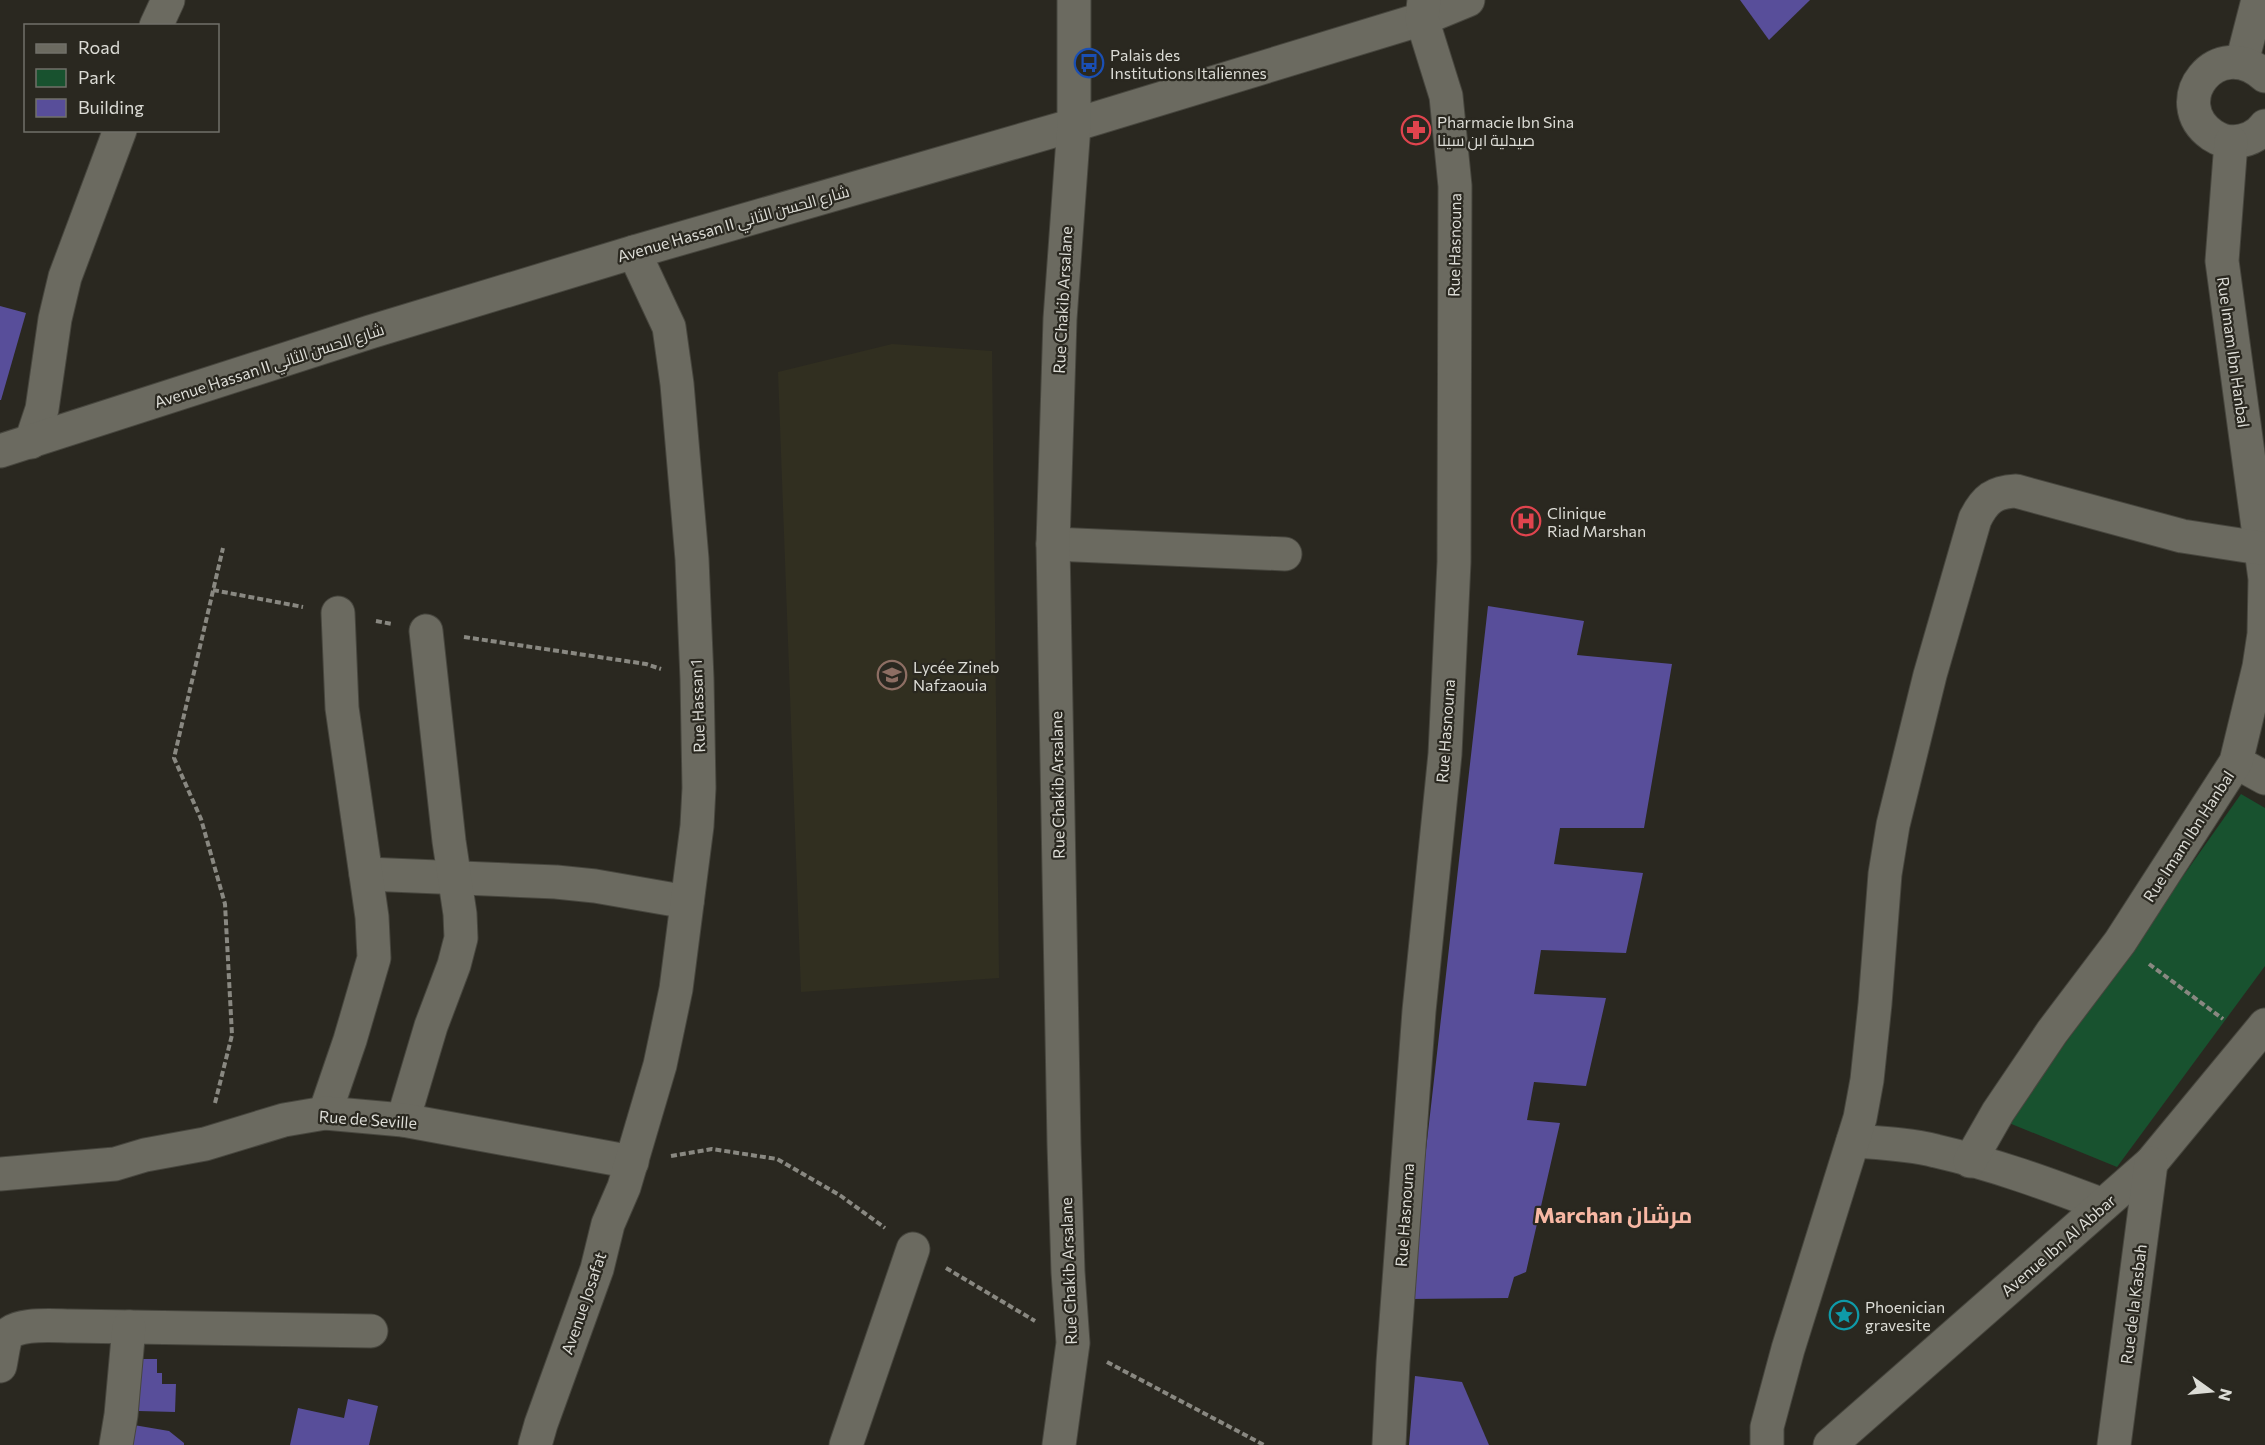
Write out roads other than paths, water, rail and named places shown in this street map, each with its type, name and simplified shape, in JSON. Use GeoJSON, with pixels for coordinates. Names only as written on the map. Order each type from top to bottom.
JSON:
{"type":"FeatureCollection","features":[{"type":"Feature","properties":{"kind":"street"},"geometry":{"type":"LineString","coordinates":[[157,24],[168,0]]}},
{"type":"Feature","properties":{"kind":"street","name":"Rue Chakib Arsalane"},"geometry":{"type":"LineString","coordinates":[[1059,1445],[1073,1343],[1068,1272],[1064,1132],[1053,544],[1060,319],[1074,125],[1074,0]]}},
{"type":"Feature","properties":{"kind":"street","name":"Avenue Hassan II شارع الحسن الثاني"},"geometry":{"type":"LineString","coordinates":[[0,451],[370,332],[634,252],[1074,125],[1423,10],[1468,0]]}},
{"type":"Feature","properties":{"kind":"street"},"geometry":{"type":"LineString","coordinates":[[2258,0],[2253,69],[2222,63],[2209,70],[2199,80],[2194,93],[2194,106],[2198,120],[2217,139],[2231,142],[2250,138],[2265,126]]}},
{"type":"Feature","properties":{"kind":"street","name":"Rue Hasnouna"},"geometry":{"type":"LineString","coordinates":[[1389,1445],[1419,1011],[1445,754],[1454,562],[1455,186],[1446,96],[1423,10]]}},
{"type":"Feature","properties":{"kind":"street"},"geometry":{"type":"LineString","coordinates":[[31,442],[42,409],[55,320],[65,277],[119,132]]}},
{"type":"Feature","properties":{"kind":"street","name":"Rue Imam Ibn Hanbal"},"geometry":{"type":"LineString","coordinates":[[1971,1161],[1998,1112],[2052,1032],[2120,942],[2236,762],[2259,667],[2264,634],[2265,579],[2222,261],[2231,142]]}},
{"type":"Feature","properties":{"kind":"street","name":"Rue Hassan 1"},"geometry":{"type":"LineString","coordinates":[[632,1162],[660,1065],[676,989],[697,826],[699,788],[692,559],[677,384],[669,327],[634,252]]}},
{"type":"Feature","properties":{"kind":"street"},"geometry":{"type":"LineString","coordinates":[[1767,1445],[1767,1427],[1788,1349],[1860,1118],[1867,1080],[1881,945],[1885,874],[1893,825],[1930,675],[1966,545],[1983,503],[2005,492],[2016,491],[2182,536],[2260,548]]}},
{"type":"Feature","properties":{"kind":"street"},"geometry":{"type":"LineString","coordinates":[[1053,544],[1285,554]]}},
{"type":"Feature","properties":{"kind":"street"},"geometry":{"type":"LineString","coordinates":[[325,1113],[350,1040],[374,958],[372,917],[342,708],[338,613]]}},
{"type":"Feature","properties":{"kind":"street"},"geometry":{"type":"LineString","coordinates":[[403,1120],[431,1026],[454,965],[461,938],[426,631]]}},
{"type":"Feature","properties":{"kind":"street"},"geometry":{"type":"LineString","coordinates":[[2236,762],[2265,778]]}},
{"type":"Feature","properties":{"kind":"street"},"geometry":{"type":"LineString","coordinates":[[366,874],[556,882],[687,902]]}},
{"type":"Feature","properties":{"kind":"street","name":"Avenue Ibn Al Abbar"},"geometry":{"type":"LineString","coordinates":[[1830,1445],[2151,1163],[2259,1033]]}},
{"type":"Feature","properties":{"kind":"street","name":"Rue de Seville"},"geometry":{"type":"LineString","coordinates":[[0,1174],[115,1164],[145,1155],[205,1144],[275,1123],[325,1113],[403,1120],[632,1162]]}},
{"type":"Feature","properties":{"kind":"street"},"geometry":{"type":"LineString","coordinates":[[1853,1141],[1909,1146],[1971,1161],[2031,1178],[2103,1205]]}},
{"type":"Feature","properties":{"kind":"street","name":"Avenue Josafat"},"geometry":{"type":"LineString","coordinates":[[535,1445],[597,1269],[608,1224],[632,1162]]}},
{"type":"Feature","properties":{"kind":"street","name":"Rue de la Kasbah"},"geometry":{"type":"LineString","coordinates":[[2114,1445],[2151,1163]]}},
{"type":"Feature","properties":{"kind":"street"},"geometry":{"type":"LineString","coordinates":[[846,1445],[913,1249]]}},
{"type":"Feature","properties":{"kind":"street"},"geometry":{"type":"LineString","coordinates":[[0,1366],[7,1337],[16,1328],[71,1326],[371,1331]]}},
{"type":"Feature","properties":{"kind":"street"},"geometry":{"type":"LineString","coordinates":[[116,1445],[129,1327]]}},
{"type":"Feature","properties":{"kind":"place","name":"Palais des Institutions Italiennes"},"geometry":{"type":"Point","coordinates":[1089,63]}},
{"type":"Feature","properties":{"kind":"place","name":"Pharmacie Ibn Sina صيدلية ابن سينا"},"geometry":{"type":"Point","coordinates":[1416,130]}},
{"type":"Feature","properties":{"kind":"place","name":"Clinique Riad Marshan"},"geometry":{"type":"Point","coordinates":[1526,521]}},
{"type":"Feature","properties":{"kind":"place","name":"Lycée Zineb Nafzaouia"},"geometry":{"type":"Point","coordinates":[892,675]}},
{"type":"Feature","properties":{"kind":"place","name":"Phoenician gravesite"},"geometry":{"type":"Point","coordinates":[1844,1315]}},
{"type":"Feature","properties":{"kind":"district","name":"Marchan مرشان"},"geometry":{"type":"Point","coordinates":[1613,1214]}}]}
